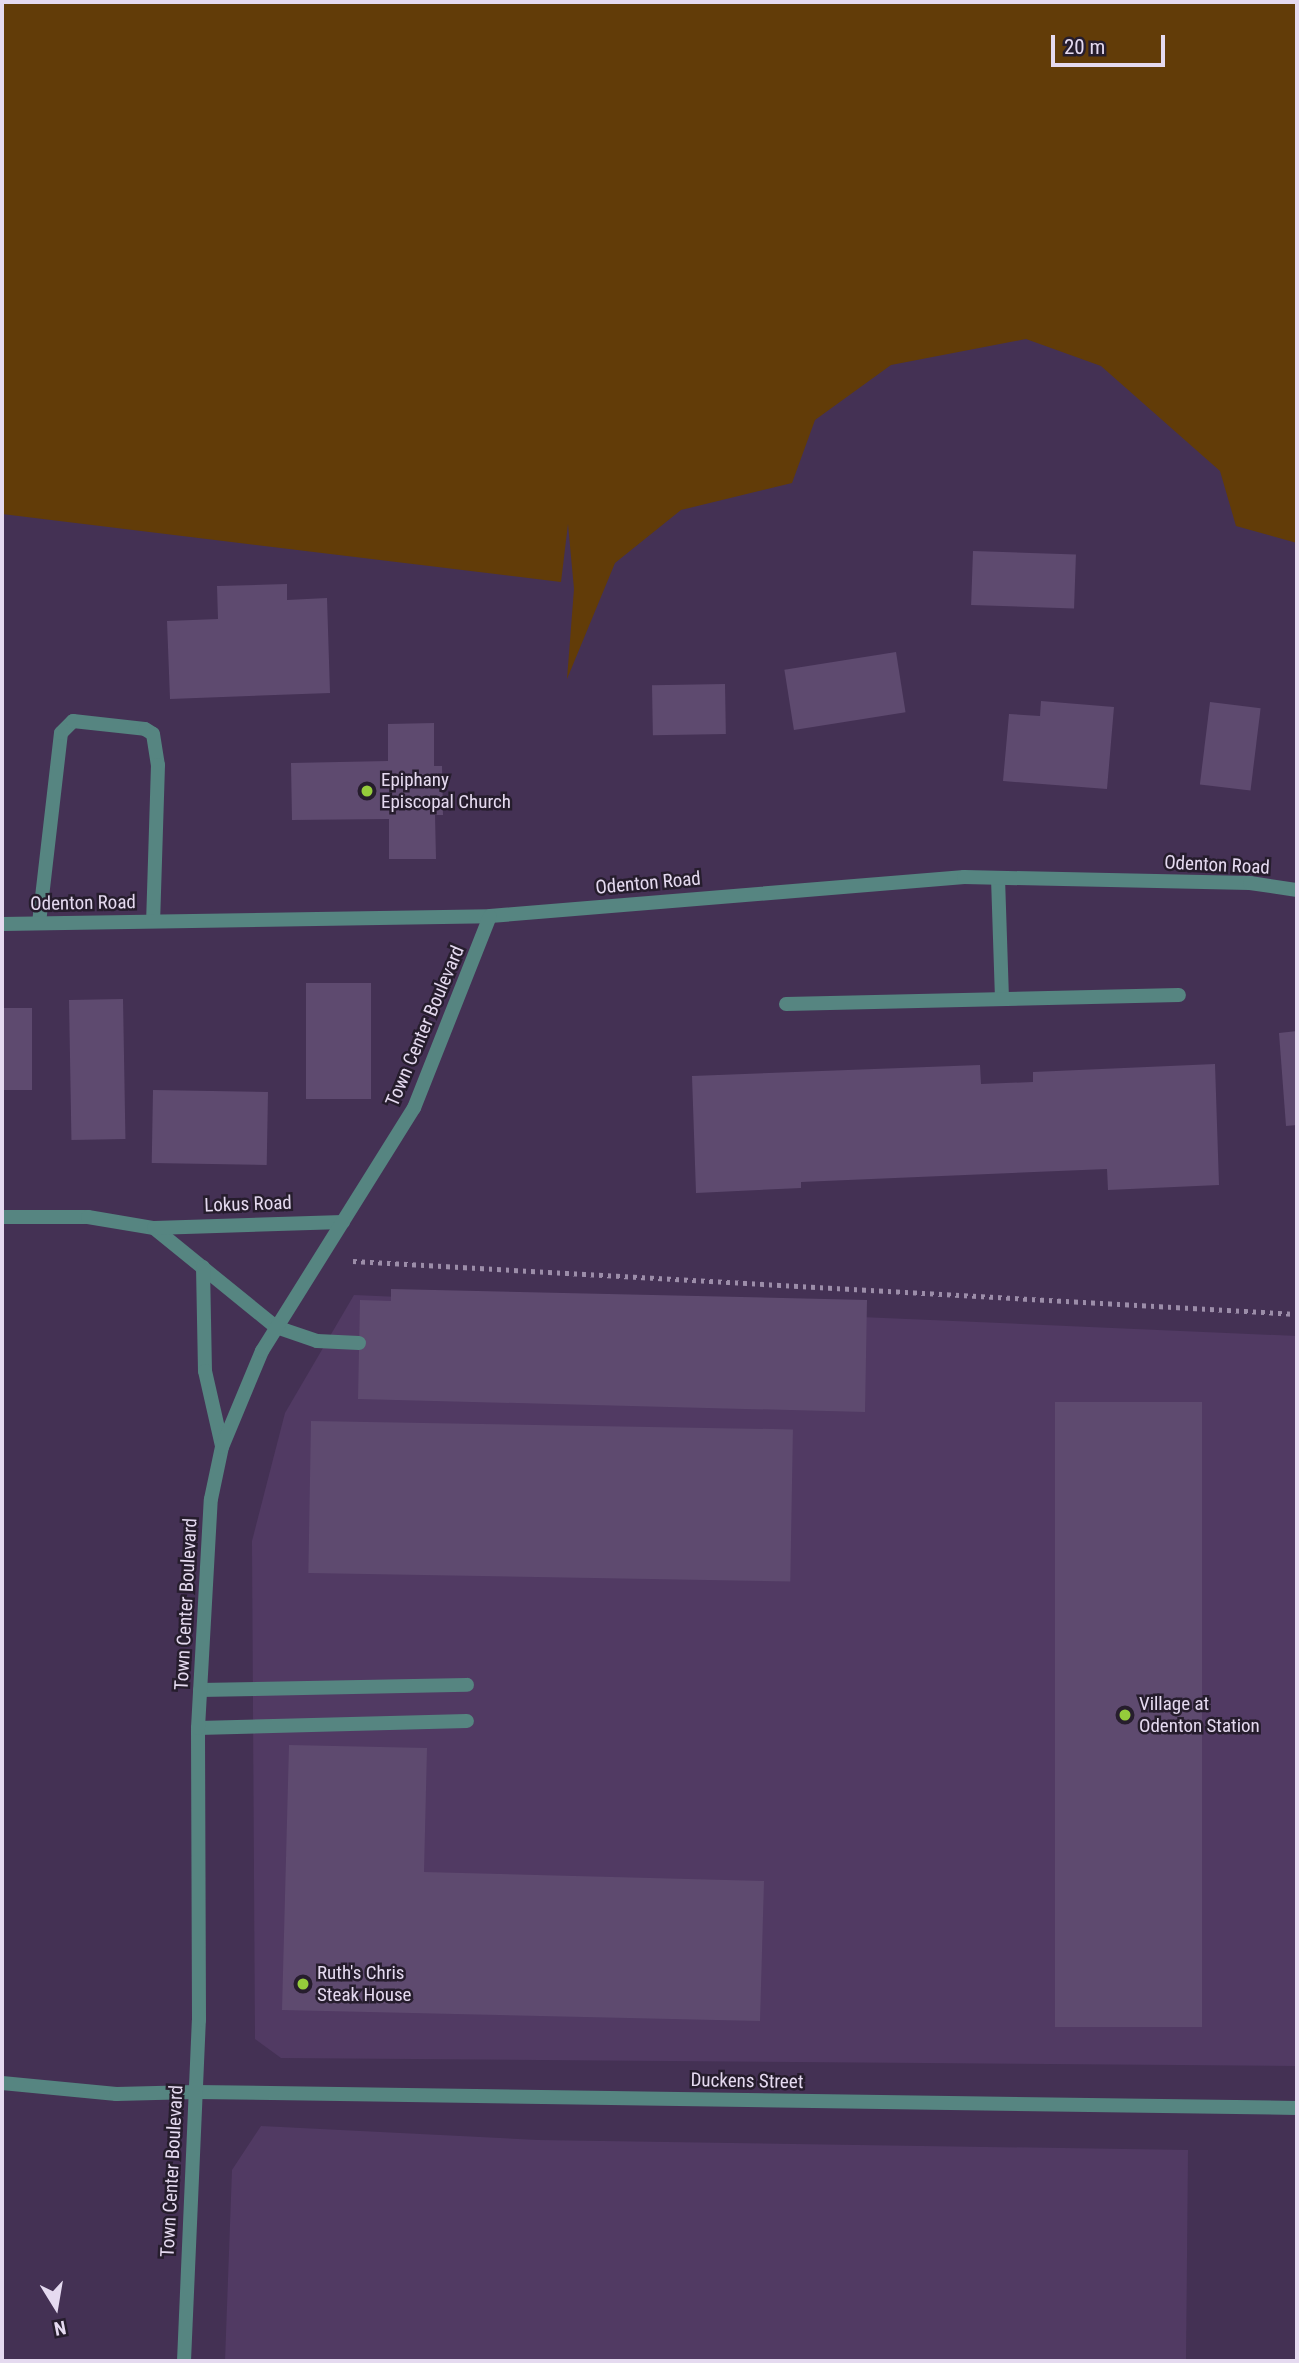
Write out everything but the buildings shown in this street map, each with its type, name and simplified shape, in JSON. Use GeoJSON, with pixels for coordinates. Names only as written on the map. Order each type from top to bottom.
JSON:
{"type":"FeatureCollection","features":[{"type":"Feature","properties":{"kind":"street"},"geometry":{"type":"LineString","coordinates":[[39,923],[61,733],[73,721],[145,729],[153,734],[158,765],[153,921]]}},
{"type":"Feature","properties":{"kind":"street","name":"Odenton Road"},"geometry":{"type":"LineString","coordinates":[[2,924],[490,916],[998,878],[1250,883],[1297,890]]}},
{"type":"Feature","properties":{"kind":"street"},"geometry":{"type":"LineString","coordinates":[[998,878],[1002,999]]}},
{"type":"Feature","properties":{"kind":"street","name":"Town Center Boulevard"},"geometry":{"type":"LineString","coordinates":[[184,2361],[196,2092],[198,1728],[211,1499],[222,1447],[241,1396],[276,1327],[414,1108],[490,916]]}},
{"type":"Feature","properties":{"kind":"street"},"geometry":{"type":"LineString","coordinates":[[786,1004],[1179,995]]}},
{"type":"Feature","properties":{"kind":"street","name":"Lokus Road"},"geometry":{"type":"LineString","coordinates":[[2,1217],[88,1217],[154,1228],[343,1222]]}},
{"type":"Feature","properties":{"kind":"street","name":"Lokus Road"},"geometry":{"type":"LineString","coordinates":[[154,1228],[276,1327]]}},
{"type":"Feature","properties":{"kind":"street"},"geometry":{"type":"LineString","coordinates":[[203,1267],[205,1371],[222,1447]]}},
{"type":"Feature","properties":{"kind":"street"},"geometry":{"type":"LineString","coordinates":[[276,1327],[317,1341],[359,1343]]}},
{"type":"Feature","properties":{"kind":"street"},"geometry":{"type":"LineString","coordinates":[[200,1690],[467,1685]]}},
{"type":"Feature","properties":{"kind":"street"},"geometry":{"type":"LineString","coordinates":[[198,1728],[467,1721]]}},
{"type":"Feature","properties":{"kind":"street","name":"Duckens Street"},"geometry":{"type":"LineString","coordinates":[[2,2083],[116,2094],[196,2092],[1297,2108]]}},
{"type":"Feature","properties":{"kind":"path"},"geometry":{"type":"LineString","coordinates":[[353,1261],[1297,1314]]}},
{"type":"Feature","properties":{"kind":"shaded area"},"geometry":{"type":"Polygon","coordinates":[[[4,2],[1297,2],[1297,543],[1236,526],[1220,471],[1101,366],[1026,339],[891,365],[815,420],[792,483],[681,510],[615,563],[567,679],[574,589],[568,524],[561,582],[2,514],[4,2]]]}},
{"type":"Feature","properties":{"kind":"shaded area"},"geometry":{"type":"Polygon","coordinates":[[[354,1295],[1297,1336],[1297,2066],[281,2058],[255,2039],[252,1541],[285,1413],[354,1295]]]}},
{"type":"Feature","properties":{"kind":"shaded area"},"geometry":{"type":"Polygon","coordinates":[[[261,2126],[538,2140],[1188,2150],[1186,2361],[225,2361],[232,2170],[261,2126]]]}},
{"type":"Feature","properties":{"kind":"place","name":"Epiphany Episcopal Church"},"geometry":{"type":"Point","coordinates":[367,791]}},
{"type":"Feature","properties":{"kind":"place","name":"Village at Odenton Station"},"geometry":{"type":"Point","coordinates":[1125,1715]}},
{"type":"Feature","properties":{"kind":"place","name":"Ruth's Chris Steak House"},"geometry":{"type":"Point","coordinates":[303,1984]}}]}
